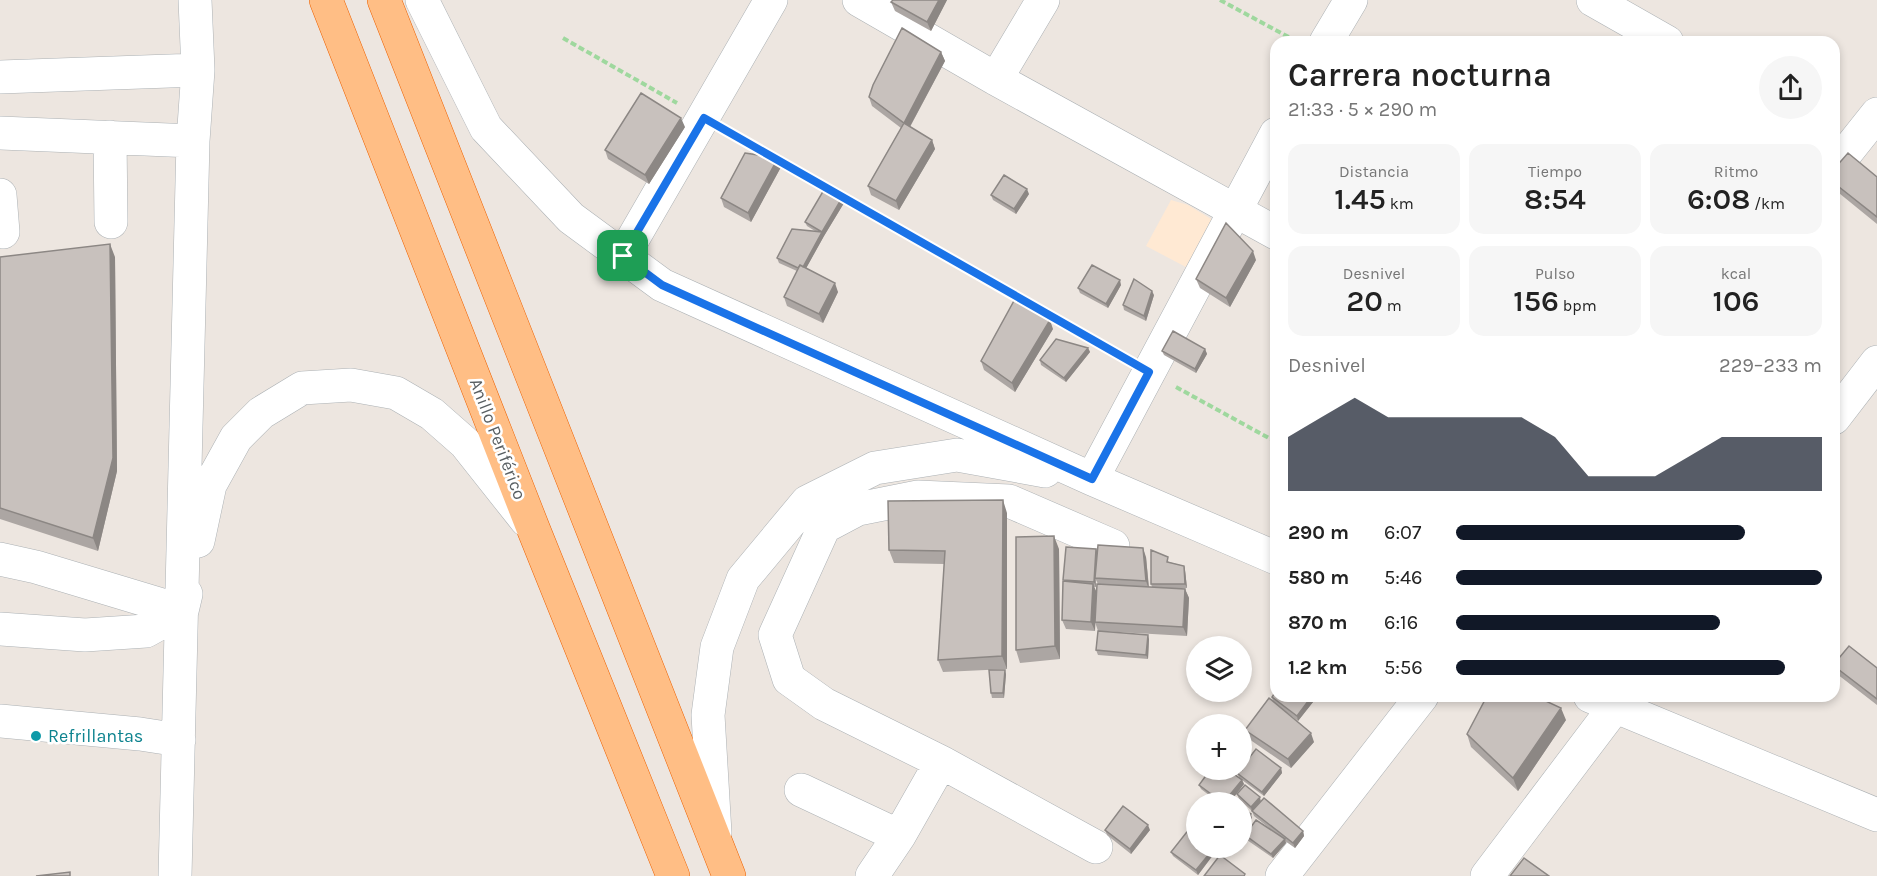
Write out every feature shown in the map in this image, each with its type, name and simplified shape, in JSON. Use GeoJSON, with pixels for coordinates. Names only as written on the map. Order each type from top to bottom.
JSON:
{"type":"FeatureCollection","features":[{"type":"Feature","properties":{"kind":"highway","name":"Anillo Periférico"},"geometry":{"type":"LineString","coordinates":[[326,0],[533,528],[673,876]]}},
{"type":"Feature","properties":{"kind":"highway"},"geometry":{"type":"LineString","coordinates":[[384,0],[729,876]]}},
{"type":"Feature","properties":{"kind":"street"},"geometry":{"type":"LineString","coordinates":[[175,876],[193,141],[198,70],[195,0]]}},
{"type":"Feature","properties":{"kind":"street"},"geometry":{"type":"LineString","coordinates":[[422,0],[486,128],[571,218],[662,285],[1092,479],[1270,555]]}},
{"type":"Feature","properties":{"kind":"street"},"geometry":{"type":"LineString","coordinates":[[623,256],[771,0]]}},
{"type":"Feature","properties":{"kind":"street"},"geometry":{"type":"LineString","coordinates":[[859,0],[996,79],[1270,230]]}},
{"type":"Feature","properties":{"kind":"street"},"geometry":{"type":"LineString","coordinates":[[996,79],[1043,0]]}},
{"type":"Feature","properties":{"kind":"street"},"geometry":{"type":"LineString","coordinates":[[1330,36],[1351,0]]}},
{"type":"Feature","properties":{"kind":"street"},"geometry":{"type":"LineString","coordinates":[[1593,0],[1656,36]]}},
{"type":"Feature","properties":{"kind":"street"},"geometry":{"type":"LineString","coordinates":[[0,77],[198,70]]}},
{"type":"Feature","properties":{"kind":"street"},"geometry":{"type":"LineString","coordinates":[[1840,160],[1877,114]]}},
{"type":"Feature","properties":{"kind":"street"},"geometry":{"type":"LineString","coordinates":[[0,133],[193,141]]}},
{"type":"Feature","properties":{"kind":"street"},"geometry":{"type":"LineString","coordinates":[[110,137],[111,222]]}},
{"type":"Feature","properties":{"kind":"street"},"geometry":{"type":"LineString","coordinates":[[1092,479],[1270,145]]}},
{"type":"Feature","properties":{"kind":"street"},"geometry":{"type":"LineString","coordinates":[[0,195],[3,232]]}},
{"type":"Feature","properties":{"kind":"street"},"geometry":{"type":"LineString","coordinates":[[1840,410],[1877,362]]}},
{"type":"Feature","properties":{"kind":"street"},"geometry":{"type":"LineString","coordinates":[[0,629],[85,635],[146,631],[182,611],[210,485],[236,438],[261,413],[302,388],[351,385],[396,393],[432,414],[465,443],[533,528]]}},
{"type":"Feature","properties":{"kind":"street"},"geometry":{"type":"LineString","coordinates":[[715,841],[708,715],[717,647],[743,579],[807,502],[875,468],[957,456],[1092,479]]}},
{"type":"Feature","properties":{"kind":"street"},"geometry":{"type":"LineString","coordinates":[[1096,847],[941,762],[824,704],[789,679],[775,635],[824,527],[858,509],[918,497],[1009,501],[1113,546]]}},
{"type":"Feature","properties":{"kind":"street"},"geometry":{"type":"LineString","coordinates":[[0,559],[36,567],[182,611]]}},
{"type":"Feature","properties":{"kind":"street"},"geometry":{"type":"LineString","coordinates":[[1282,876],[1417,702]]}},
{"type":"Feature","properties":{"kind":"street"},"geometry":{"type":"LineString","coordinates":[[1487,876],[1608,702]]}},
{"type":"Feature","properties":{"kind":"street"},"geometry":{"type":"LineString","coordinates":[[1614,702],[1877,815]]}},
{"type":"Feature","properties":{"kind":"street"},"geometry":{"type":"LineString","coordinates":[[0,721],[140,734],[179,740]]}},
{"type":"Feature","properties":{"kind":"street"},"geometry":{"type":"LineString","coordinates":[[872,876],[899,836],[941,762]]}},
{"type":"Feature","properties":{"kind":"street"},"geometry":{"type":"LineString","coordinates":[[801,790],[899,836]]}},
{"type":"Feature","properties":{"kind":"path"},"geometry":{"type":"LineString","coordinates":[[1220,0],[1287,36]]}},
{"type":"Feature","properties":{"kind":"path"},"geometry":{"type":"LineString","coordinates":[[563,38],[1270,439]]}},
{"type":"Feature","properties":{"kind":"shaded area"},"geometry":{"type":"Polygon","coordinates":[[[1171,200],[1188,205],[1226,228],[1201,275],[1146,246],[1171,200]]]}},
{"type":"Feature","properties":{"kind":"building"},"geometry":{"type":"Polygon","coordinates":[[[893,0],[939,0],[927,22],[891,2],[893,0]]]}},
{"type":"Feature","properties":{"kind":"building"},"geometry":{"type":"Polygon","coordinates":[[[902,28],[941,52],[904,123],[869,97],[902,28]]]}},
{"type":"Feature","properties":{"kind":"building"},"geometry":{"type":"Polygon","coordinates":[[[641,93],[681,118],[645,175],[605,150],[641,93]]]}},
{"type":"Feature","properties":{"kind":"building"},"geometry":{"type":"Polygon","coordinates":[[[904,123],[932,140],[896,201],[868,186],[904,123]]]}},
{"type":"Feature","properties":{"kind":"building"},"geometry":{"type":"Polygon","coordinates":[[[745,153],[778,158],[748,213],[721,198],[745,153]]]}},
{"type":"Feature","properties":{"kind":"building"},"geometry":{"type":"Polygon","coordinates":[[[1848,153],[1877,177],[1877,217],[1840,188],[1840,162],[1848,153]]]}},
{"type":"Feature","properties":{"kind":"building"},"geometry":{"type":"Polygon","coordinates":[[[1004,175],[1027,189],[1014,209],[991,195],[1004,175]]]}},
{"type":"Feature","properties":{"kind":"building"},"geometry":{"type":"Polygon","coordinates":[[[825,188],[842,198],[822,232],[805,222],[825,188]]]}},
{"type":"Feature","properties":{"kind":"building"},"geometry":{"type":"Polygon","coordinates":[[[1226,223],[1253,251],[1226,298],[1196,279],[1226,223]]]}},
{"type":"Feature","properties":{"kind":"building"},"geometry":{"type":"Polygon","coordinates":[[[792,229],[822,232],[803,267],[800,265],[798,268],[777,258],[792,229]]]}},
{"type":"Feature","properties":{"kind":"building"},"geometry":{"type":"Polygon","coordinates":[[[110,244],[113,458],[93,538],[0,508],[0,257],[110,244]]]}},
{"type":"Feature","properties":{"kind":"building"},"geometry":{"type":"Polygon","coordinates":[[[800,265],[835,283],[819,314],[784,297],[800,265]]]}},
{"type":"Feature","properties":{"kind":"building"},"geometry":{"type":"Polygon","coordinates":[[[1092,265],[1120,280],[1106,304],[1078,288],[1092,265]]]}},
{"type":"Feature","properties":{"kind":"building"},"geometry":{"type":"Polygon","coordinates":[[[1134,279],[1152,291],[1144,316],[1123,305],[1134,279]]]}},
{"type":"Feature","properties":{"kind":"building"},"geometry":{"type":"Polygon","coordinates":[[[1015,299],[1044,313],[1050,320],[1012,383],[981,361],[1015,299]]]}},
{"type":"Feature","properties":{"kind":"building"},"geometry":{"type":"Polygon","coordinates":[[[1173,331],[1205,349],[1195,369],[1162,351],[1173,331]]]}},
{"type":"Feature","properties":{"kind":"building"},"geometry":{"type":"Polygon","coordinates":[[[1056,339],[1088,348],[1064,378],[1040,360],[1056,339]]]}},
{"type":"Feature","properties":{"kind":"building"},"geometry":{"type":"Polygon","coordinates":[[[1003,500],[1002,656],[938,660],[945,551],[889,550],[888,501],[1003,500]]]}},
{"type":"Feature","properties":{"kind":"building"},"geometry":{"type":"Polygon","coordinates":[[[1054,536],[1055,646],[1016,650],[1016,537],[1054,536]]]}},
{"type":"Feature","properties":{"kind":"building"},"geometry":{"type":"Polygon","coordinates":[[[1098,545],[1143,548],[1146,581],[1095,578],[1098,545]]]}},
{"type":"Feature","properties":{"kind":"building"},"geometry":{"type":"Polygon","coordinates":[[[1066,547],[1096,549],[1094,582],[1063,580],[1066,547]]]}},
{"type":"Feature","properties":{"kind":"building"},"geometry":{"type":"Polygon","coordinates":[[[1151,550],[1168,557],[1167,562],[1184,566],[1185,584],[1151,584],[1151,550]]]}},
{"type":"Feature","properties":{"kind":"building"},"geometry":{"type":"Polygon","coordinates":[[[1063,581],[1093,584],[1091,622],[1062,620],[1063,581]]]}},
{"type":"Feature","properties":{"kind":"building"},"geometry":{"type":"Polygon","coordinates":[[[1097,584],[1185,589],[1183,627],[1095,622],[1097,584]]]}},
{"type":"Feature","properties":{"kind":"building"},"geometry":{"type":"Polygon","coordinates":[[[1098,631],[1148,635],[1146,655],[1096,650],[1098,631]]]}},
{"type":"Feature","properties":{"kind":"building"},"geometry":{"type":"Polygon","coordinates":[[[1849,646],[1877,668],[1877,699],[1840,671],[1840,657],[1849,646]]]}},
{"type":"Feature","properties":{"kind":"building"},"geometry":{"type":"Polygon","coordinates":[[[989,670],[1005,670],[1003,693],[991,693],[989,670]]]}},
{"type":"Feature","properties":{"kind":"building"},"geometry":{"type":"Polygon","coordinates":[[[1269,698],[1270,702],[1274,702],[1311,733],[1288,759],[1252,735],[1252,721],[1269,698]]]}},
{"type":"Feature","properties":{"kind":"building"},"geometry":{"type":"Polygon","coordinates":[[[1279,702],[1308,702],[1297,716],[1279,702]]]}},
{"type":"Feature","properties":{"kind":"building"},"geometry":{"type":"Polygon","coordinates":[[[1484,702],[1548,702],[1561,708],[1513,778],[1467,734],[1484,702]]]}},
{"type":"Feature","properties":{"kind":"building"},"geometry":{"type":"Polygon","coordinates":[[[1256,749],[1281,768],[1262,792],[1246,780],[1252,780],[1252,754],[1256,749]]]}},
{"type":"Feature","properties":{"kind":"building"},"geometry":{"type":"Polygon","coordinates":[[[1203,780],[1242,780],[1232,792],[1208,792],[1199,785],[1203,780]]]}},
{"type":"Feature","properties":{"kind":"building"},"geometry":{"type":"Polygon","coordinates":[[[1245,785],[1260,797],[1252,806],[1252,792],[1239,792],[1245,785]]]}},
{"type":"Feature","properties":{"kind":"building"},"geometry":{"type":"Polygon","coordinates":[[[1264,798],[1303,831],[1293,843],[1252,811],[1264,798]]]}},
{"type":"Feature","properties":{"kind":"building"},"geometry":{"type":"Polygon","coordinates":[[[1123,806],[1148,825],[1130,849],[1105,830],[1123,806]]]}},
{"type":"Feature","properties":{"kind":"building"},"geometry":{"type":"Polygon","coordinates":[[[1256,820],[1285,839],[1271,854],[1252,840],[1252,825],[1256,820]]]}},
{"type":"Feature","properties":{"kind":"building"},"geometry":{"type":"Polygon","coordinates":[[[1186,833],[1186,858],[1206,858],[1196,870],[1171,852],[1186,833]]]}},
{"type":"Feature","properties":{"kind":"building"},"geometry":{"type":"Polygon","coordinates":[[[1218,858],[1224,858],[1245,874],[1244,876],[1204,876],[1218,858]]]}},
{"type":"Feature","properties":{"kind":"building"},"geometry":{"type":"Polygon","coordinates":[[[1524,858],[1549,876],[1510,876],[1524,858]]]}},
{"type":"Feature","properties":{"kind":"building"},"geometry":{"type":"Polygon","coordinates":[[[70,872],[70,876],[36,876],[70,872]]]}},
{"type":"Feature","properties":{"kind":"place","name":"Refrillantas"},"geometry":{"type":"Point","coordinates":[36,736]}},
{"type":"Feature","properties":{"kind":"route"},"geometry":{"type":"LineString","coordinates":[[704,118],[1149,372],[1092,479],[662,285],[623,256],[704,118]]}}]}
